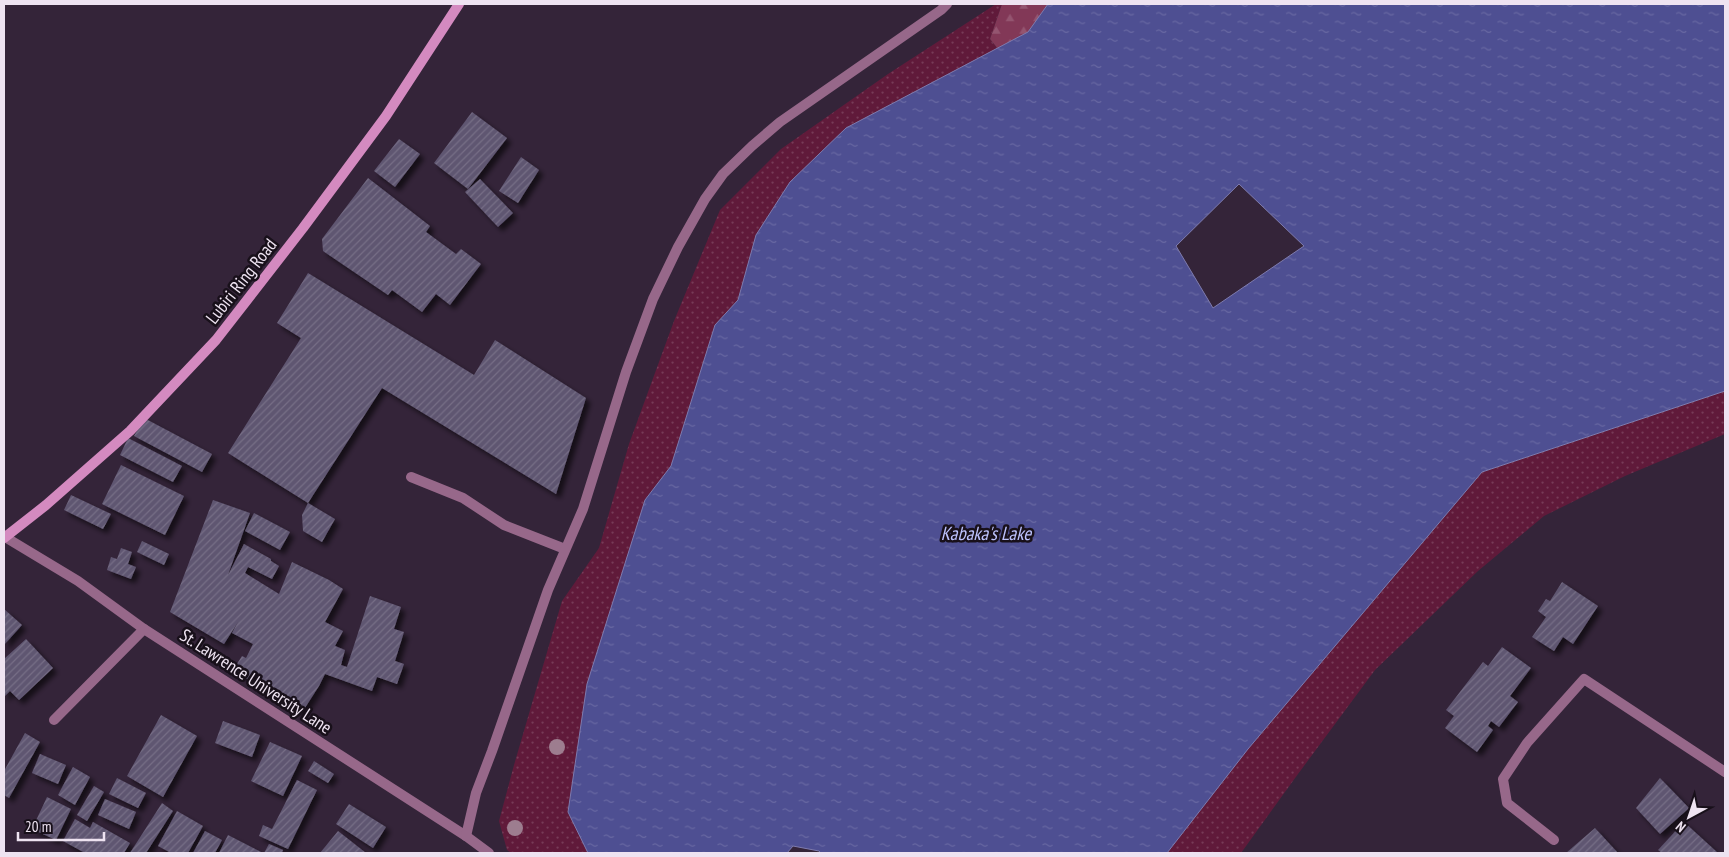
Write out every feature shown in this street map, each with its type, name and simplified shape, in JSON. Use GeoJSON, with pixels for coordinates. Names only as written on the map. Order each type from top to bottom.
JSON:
{"type":"FeatureCollection","features":[{"type":"Feature","properties":{"kind":"main road","name":"Lubiri Ring Road"},"geometry":{"type":"LineString","coordinates":[[4,537],[46,505],[130,431],[216,340],[303,228],[386,116],[459,4]]}},
{"type":"Feature","properties":{"kind":"street"},"geometry":{"type":"LineString","coordinates":[[466,836],[476,793],[548,590],[582,509],[626,372],[653,299],[678,247],[705,199],[723,174],[780,122],[947,4]]}},
{"type":"Feature","properties":{"kind":"street"},"geometry":{"type":"LineString","coordinates":[[411,477],[463,498],[504,525],[566,549]]}},
{"type":"Feature","properties":{"kind":"street","name":"St. Lawrence University Lane"},"geometry":{"type":"LineString","coordinates":[[4,537],[78,581],[144,629],[466,836],[489,853]]}},
{"type":"Feature","properties":{"kind":"street"},"geometry":{"type":"LineString","coordinates":[[54,720],[144,629]]}},
{"type":"Feature","properties":{"kind":"street"},"geometry":{"type":"LineString","coordinates":[[1554,840],[1507,803],[1503,779],[1526,743],[1584,679],[1725,772]]}},
{"type":"Feature","properties":{"kind":"shaded area"},"geometry":{"type":"Polygon","coordinates":[[[996,4],[1002,4],[990,39],[998,49],[756,235],[738,300],[715,325],[671,466],[645,500],[568,812],[588,853],[511,853],[507,850],[499,821],[562,601],[599,548],[629,444],[674,321],[720,210],[781,149],[888,74],[996,4]]]}},
{"type":"Feature","properties":{"kind":"shaded area"},"geometry":{"type":"Polygon","coordinates":[[[1725,391],[1725,434],[1625,476],[1544,516],[1478,571],[1375,670],[1241,853],[1167,853],[1248,749],[1482,472],[1725,391]]]}},
{"type":"Feature","properties":{"kind":"green space"},"geometry":{"type":"Polygon","coordinates":[[[1002,4],[1081,4],[998,49],[990,39],[1002,4]]]}},
{"type":"Feature","properties":{"kind":"water","name":"Kabaka's Lake"},"geometry":{"type":"Polygon","coordinates":[[[1048,4],[1725,4],[1725,391],[1482,472],[1248,749],[1167,853],[821,853],[793,846],[787,853],[588,853],[568,812],[587,684],[645,500],[671,466],[715,325],[738,300],[756,235],[790,182],[846,128],[1028,32],[1048,4]],[[1239,184],[1176,246],[1213,308],[1304,246],[1239,184]]]}},
{"type":"Feature","properties":{"kind":"building"},"geometry":{"type":"Polygon","coordinates":[[[472,112],[507,138],[468,189],[434,163],[472,112]]]}},
{"type":"Feature","properties":{"kind":"building"},"geometry":{"type":"Polygon","coordinates":[[[399,139],[420,154],[395,187],[374,171],[399,139]]]}},
{"type":"Feature","properties":{"kind":"building"},"geometry":{"type":"Polygon","coordinates":[[[521,157],[539,170],[518,203],[499,191],[521,157]]]}},
{"type":"Feature","properties":{"kind":"building"},"geometry":{"type":"Polygon","coordinates":[[[368,178],[430,226],[426,232],[456,254],[461,249],[481,264],[450,305],[436,294],[422,312],[392,290],[388,295],[323,251],[322,239],[368,178]]]}},
{"type":"Feature","properties":{"kind":"building"},"geometry":{"type":"Polygon","coordinates":[[[480,179],[513,213],[498,227],[465,192],[480,179]]]}},
{"type":"Feature","properties":{"kind":"building"},"geometry":{"type":"Polygon","coordinates":[[[308,273],[474,375],[495,340],[586,398],[556,494],[382,388],[308,503],[228,453],[301,338],[277,323],[308,273]]]}},
{"type":"Feature","properties":{"kind":"building"},"geometry":{"type":"Polygon","coordinates":[[[144,418],[212,454],[202,472],[134,436],[144,418]]]}},
{"type":"Feature","properties":{"kind":"building"},"geometry":{"type":"Polygon","coordinates":[[[128,438],[182,466],[173,482],[120,455],[128,438]]]}},
{"type":"Feature","properties":{"kind":"building"},"geometry":{"type":"Polygon","coordinates":[[[121,465],[184,496],[165,535],[102,504],[121,465]]]}},
{"type":"Feature","properties":{"kind":"building"},"geometry":{"type":"Polygon","coordinates":[[[71,495],[111,514],[103,529],[64,510],[71,495]]]}},
{"type":"Feature","properties":{"kind":"building"},"geometry":{"type":"Polygon","coordinates":[[[213,500],[250,513],[228,575],[244,544],[271,559],[271,561],[279,566],[272,579],[248,567],[245,573],[279,594],[292,562],[343,589],[325,622],[343,631],[335,646],[345,650],[341,665],[347,667],[370,596],[401,607],[394,629],[404,632],[395,661],[404,664],[397,684],[377,677],[372,691],[325,674],[301,714],[233,670],[242,656],[246,658],[253,644],[232,633],[238,622],[224,644],[170,612],[213,500]]]}},
{"type":"Feature","properties":{"kind":"building"},"geometry":{"type":"Polygon","coordinates":[[[308,503],[335,519],[322,542],[303,531],[302,515],[308,503]]]}},
{"type":"Feature","properties":{"kind":"building"},"geometry":{"type":"Polygon","coordinates":[[[254,513],[290,532],[280,550],[245,531],[254,513]]]}},
{"type":"Feature","properties":{"kind":"building"},"geometry":{"type":"Polygon","coordinates":[[[142,541],[169,554],[164,565],[137,552],[142,541]]]}},
{"type":"Feature","properties":{"kind":"building"},"geometry":{"type":"Polygon","coordinates":[[[121,548],[132,552],[128,564],[136,567],[131,579],[107,570],[111,557],[117,559],[121,548]]]}},
{"type":"Feature","properties":{"kind":"building"},"geometry":{"type":"Polygon","coordinates":[[[1562,582],[1598,606],[1573,644],[1563,637],[1554,651],[1532,637],[1546,617],[1538,611],[1546,599],[1550,601],[1562,582]]]}},
{"type":"Feature","properties":{"kind":"building"},"geometry":{"type":"Polygon","coordinates":[[[4,609],[22,625],[4,645],[4,609]]]}},
{"type":"Feature","properties":{"kind":"building"},"geometry":{"type":"Polygon","coordinates":[[[26,639],[53,668],[19,700],[10,691],[4,697],[4,659],[26,639]]]}},
{"type":"Feature","properties":{"kind":"building"},"geometry":{"type":"Polygon","coordinates":[[[1502,647],[1531,668],[1510,696],[1518,702],[1499,727],[1491,721],[1488,726],[1493,730],[1477,752],[1445,728],[1454,716],[1446,710],[1483,662],[1488,666],[1502,647]]]}},
{"type":"Feature","properties":{"kind":"building"},"geometry":{"type":"Polygon","coordinates":[[[161,715],[197,736],[163,797],[127,776],[161,715]]]}},
{"type":"Feature","properties":{"kind":"building"},"geometry":{"type":"Polygon","coordinates":[[[223,721],[260,735],[252,757],[215,743],[223,721]]]}},
{"type":"Feature","properties":{"kind":"building"},"geometry":{"type":"Polygon","coordinates":[[[25,733],[40,742],[9,798],[4,795],[4,771],[25,733]]]}},
{"type":"Feature","properties":{"kind":"building"},"geometry":{"type":"Polygon","coordinates":[[[270,742],[302,756],[283,796],[251,781],[270,742]]]}},
{"type":"Feature","properties":{"kind":"building"},"geometry":{"type":"Polygon","coordinates":[[[40,754],[66,765],[58,784],[32,773],[40,754]]]}},
{"type":"Feature","properties":{"kind":"building"},"geometry":{"type":"Polygon","coordinates":[[[314,761],[334,774],[328,783],[308,771],[314,761]]]}},
{"type":"Feature","properties":{"kind":"building"},"geometry":{"type":"Polygon","coordinates":[[[73,767],[90,777],[75,805],[58,795],[73,767]]]}},
{"type":"Feature","properties":{"kind":"building"},"geometry":{"type":"Polygon","coordinates":[[[117,778],[146,793],[138,808],[109,794],[117,778]]]}},
{"type":"Feature","properties":{"kind":"building"},"geometry":{"type":"Polygon","coordinates":[[[1660,778],[1689,808],[1660,834],[1636,808],[1660,778]]]}},
{"type":"Feature","properties":{"kind":"building"},"geometry":{"type":"Polygon","coordinates":[[[297,780],[317,790],[288,849],[259,836],[263,825],[272,829],[297,780]]]}},
{"type":"Feature","properties":{"kind":"building"},"geometry":{"type":"Polygon","coordinates":[[[94,786],[104,792],[87,821],[77,815],[94,786]]]}},
{"type":"Feature","properties":{"kind":"building"},"geometry":{"type":"Polygon","coordinates":[[[47,797],[71,809],[56,840],[32,829],[47,797]]]}},
{"type":"Feature","properties":{"kind":"building"},"geometry":{"type":"Polygon","coordinates":[[[105,799],[136,812],[129,829],[98,815],[105,799]]]}},
{"type":"Feature","properties":{"kind":"building"},"geometry":{"type":"Polygon","coordinates":[[[162,803],[173,811],[146,853],[130,853],[162,803]]]}},
{"type":"Feature","properties":{"kind":"building"},"geometry":{"type":"Polygon","coordinates":[[[349,804],[386,827],[373,848],[336,824],[349,804]]]}},
{"type":"Feature","properties":{"kind":"building"},"geometry":{"type":"Polygon","coordinates":[[[177,811],[203,826],[188,853],[171,853],[158,846],[177,811]]]}},
{"type":"Feature","properties":{"kind":"building"},"geometry":{"type":"Polygon","coordinates":[[[75,819],[90,828],[93,822],[130,843],[124,853],[85,853],[63,841],[75,819]]]}},
{"type":"Feature","properties":{"kind":"building"},"geometry":{"type":"Polygon","coordinates":[[[1684,822],[1718,853],[1662,853],[1658,850],[1684,822]]]}},
{"type":"Feature","properties":{"kind":"building"},"geometry":{"type":"Polygon","coordinates":[[[1595,828],[1618,853],[1566,853],[1595,828]]]}},
{"type":"Feature","properties":{"kind":"building"},"geometry":{"type":"Polygon","coordinates":[[[205,831],[222,840],[215,853],[193,853],[205,831]]]}},
{"type":"Feature","properties":{"kind":"building"},"geometry":{"type":"Polygon","coordinates":[[[338,831],[366,853],[320,853],[338,831]]]}},
{"type":"Feature","properties":{"kind":"building"},"geometry":{"type":"Polygon","coordinates":[[[228,835],[263,853],[219,853],[228,835]]]}},
{"type":"Feature","properties":{"kind":"building"},"geometry":{"type":"Polygon","coordinates":[[[269,844],[283,850],[282,853],[264,853],[269,844]]]}}]}
